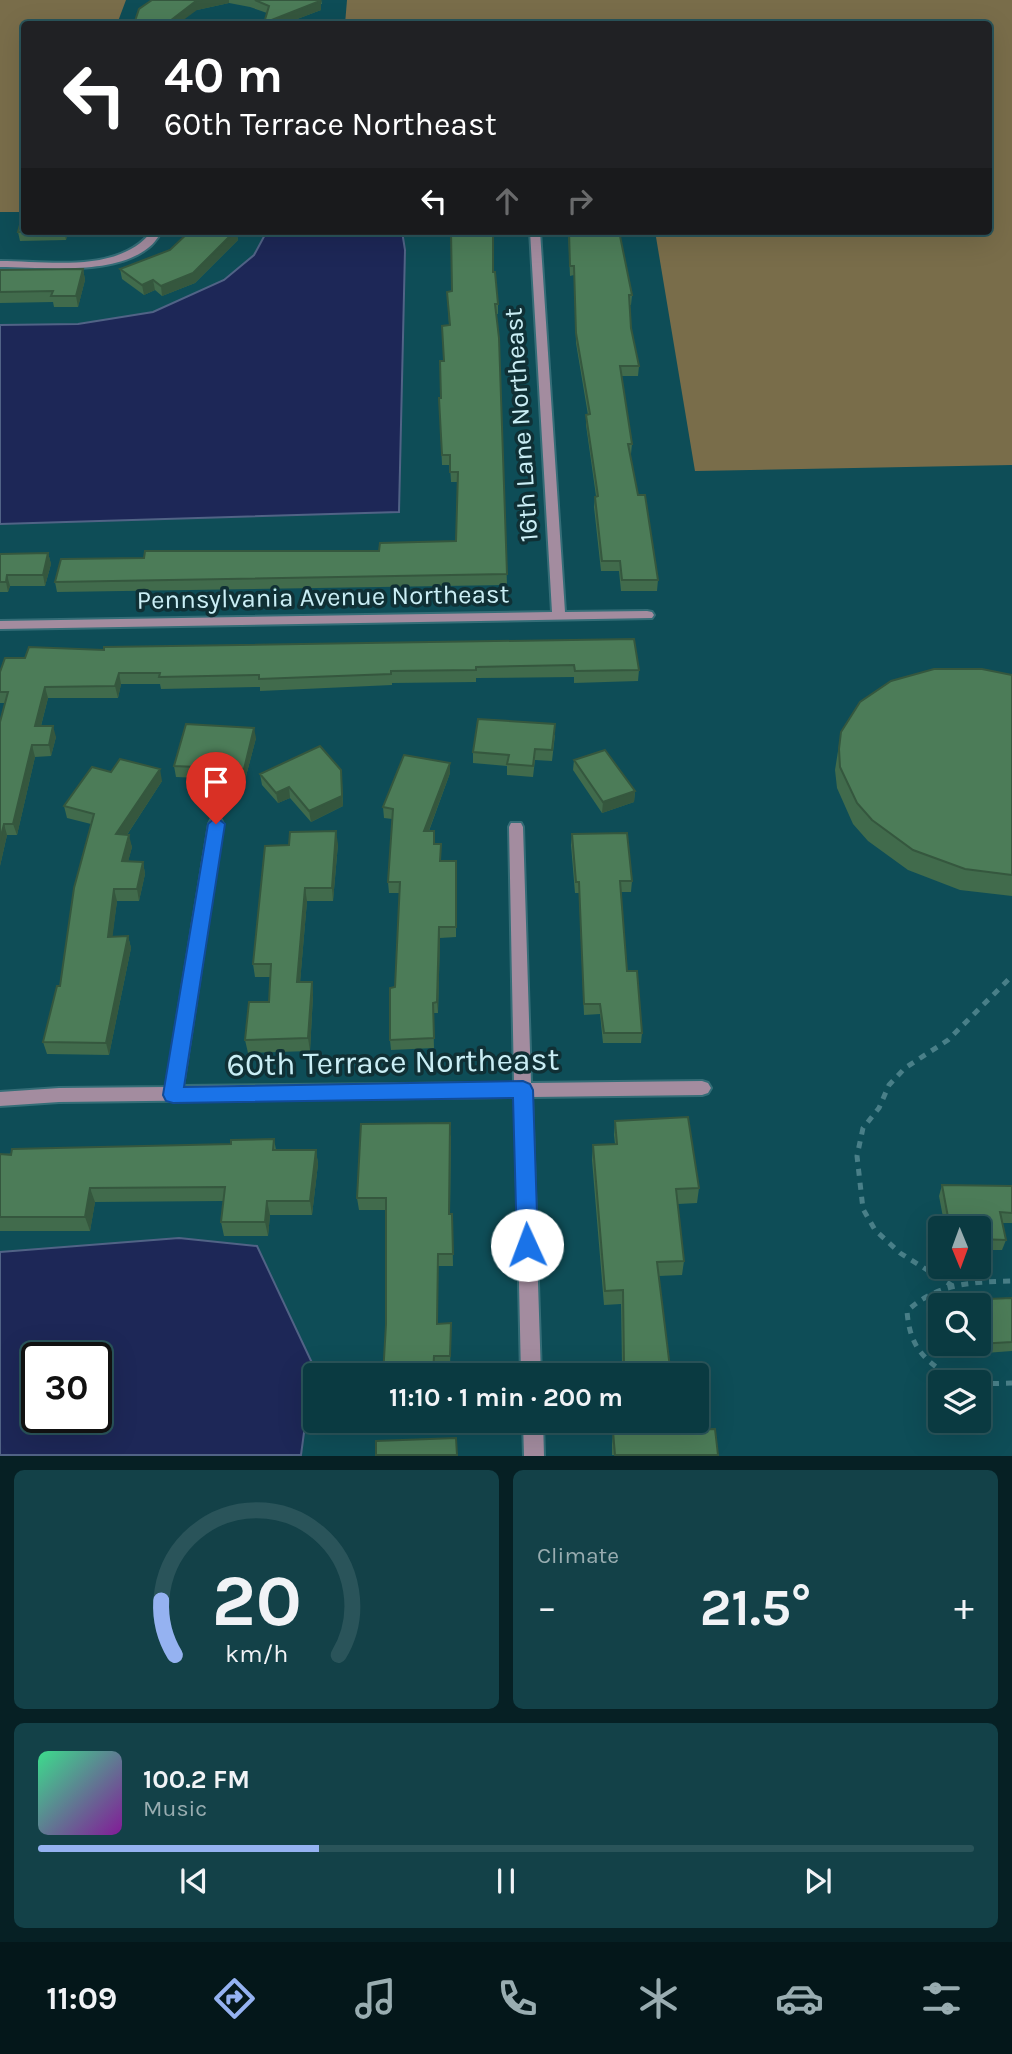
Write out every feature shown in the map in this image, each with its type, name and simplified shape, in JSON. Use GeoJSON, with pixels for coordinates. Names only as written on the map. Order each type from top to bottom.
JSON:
{"type":"FeatureCollection","features":[{"type":"Feature","properties":{"kind":"street"},"geometry":{"type":"LineString","coordinates":[[0,264],[113,260],[146,247],[154,235]]}},
{"type":"Feature","properties":{"kind":"street","name":"16th Lane Northeast"},"geometry":{"type":"LineString","coordinates":[[535,235],[559,616]]}},
{"type":"Feature","properties":{"kind":"street","name":"Pennsylvania Avenue Northeast"},"geometry":{"type":"LineString","coordinates":[[0,625],[648,615]]}},
{"type":"Feature","properties":{"kind":"street"},"geometry":{"type":"LineString","coordinates":[[173,1095],[216,824]]}},
{"type":"Feature","properties":{"kind":"street"},"geometry":{"type":"LineString","coordinates":[[516,827],[531,1363]]}},
{"type":"Feature","properties":{"kind":"street","name":"60th Terrace Northeast"},"geometry":{"type":"LineString","coordinates":[[0,1099],[59,1095],[702,1088]]}},
{"type":"Feature","properties":{"kind":"street"},"geometry":{"type":"LineString","coordinates":[[533,1433],[534,1455]]}},
{"type":"Feature","properties":{"kind":"path"},"geometry":{"type":"LineString","coordinates":[[953,1286],[900,1253],[875,1230],[863,1209],[857,1156],[863,1128],[879,1108],[890,1084],[905,1068],[956,1032],[1012,976]]}},
{"type":"Feature","properties":{"kind":"path"},"geometry":{"type":"LineString","coordinates":[[942,1370],[915,1351],[907,1331],[907,1311],[918,1299],[933,1291],[978,1282],[1012,1281]]}},
{"type":"Feature","properties":{"kind":"path"},"geometry":{"type":"LineString","coordinates":[[991,1384],[1012,1383]]}},
{"type":"Feature","properties":{"kind":"shaded area"},"geometry":{"type":"Polygon","coordinates":[[[0,0],[126,0],[118,21],[21,21],[21,212],[0,212],[0,0]]]}},
{"type":"Feature","properties":{"kind":"shaded area"},"geometry":{"type":"Polygon","coordinates":[[[347,0],[1012,0],[1012,465],[695,471],[656,235],[992,235],[992,21],[345,21],[347,0]]]}},
{"type":"Feature","properties":{"kind":"water"},"geometry":{"type":"Polygon","coordinates":[[[265,235],[403,235],[405,250],[399,512],[0,524],[0,325],[78,324],[153,312],[224,280],[254,255],[265,235]]]}},
{"type":"Feature","properties":{"kind":"water"},"geometry":{"type":"Polygon","coordinates":[[[179,1238],[257,1246],[312,1363],[303,1363],[304,1433],[301,1455],[0,1455],[0,1252],[179,1238]]]}},
{"type":"Feature","properties":{"kind":"building"},"geometry":{"type":"Polygon","coordinates":[[[152,0],[202,0],[196,1],[170,21],[135,21],[139,9],[152,0]]]}},
{"type":"Feature","properties":{"kind":"building"},"geometry":{"type":"Polygon","coordinates":[[[255,0],[320,1],[265,21],[269,6],[255,0]]]}},
{"type":"Feature","properties":{"kind":"building"},"geometry":{"type":"Polygon","coordinates":[[[186,235],[231,235],[193,273],[161,286],[153,280],[142,285],[120,269],[170,250],[186,235]]]}},
{"type":"Feature","properties":{"kind":"building"},"geometry":{"type":"Polygon","coordinates":[[[451,235],[493,235],[493,272],[498,304],[495,304],[499,338],[507,574],[55,582],[61,559],[144,558],[145,551],[379,551],[380,543],[456,541],[458,472],[450,472],[450,455],[442,455],[439,398],[440,361],[444,361],[442,326],[450,325],[447,292],[452,291],[451,235]]]}},
{"type":"Feature","properties":{"kind":"building"},"geometry":{"type":"Polygon","coordinates":[[[569,235],[620,235],[632,295],[629,295],[631,328],[639,366],[620,366],[632,444],[628,444],[638,495],[645,495],[658,580],[622,580],[620,561],[602,561],[595,497],[598,496],[586,415],[590,414],[576,333],[574,266],[570,266],[569,235]]]}},
{"type":"Feature","properties":{"kind":"building"},"geometry":{"type":"Polygon","coordinates":[[[83,269],[76,296],[51,296],[53,291],[0,292],[0,270],[83,269]]]}},
{"type":"Feature","properties":{"kind":"building"},"geometry":{"type":"Polygon","coordinates":[[[48,553],[43,575],[7,575],[6,582],[0,582],[0,554],[48,553]]]}},
{"type":"Feature","properties":{"kind":"building"},"geometry":{"type":"Polygon","coordinates":[[[634,639],[639,670],[575,671],[574,665],[476,667],[476,670],[391,671],[391,674],[259,679],[259,675],[159,677],[160,673],[119,673],[115,686],[45,687],[35,726],[53,726],[49,745],[32,745],[13,824],[4,824],[0,840],[0,722],[8,692],[0,692],[0,672],[5,658],[25,658],[29,647],[104,650],[104,647],[634,639]]]}},
{"type":"Feature","properties":{"kind":"building"},"geometry":{"type":"Polygon","coordinates":[[[934,669],[982,669],[1012,675],[1012,875],[965,869],[913,850],[872,820],[857,803],[840,767],[841,732],[860,702],[891,681],[934,669]]]}},
{"type":"Feature","properties":{"kind":"building"},"geometry":{"type":"Polygon","coordinates":[[[478,719],[555,724],[552,750],[535,749],[533,766],[507,764],[509,755],[473,752],[478,719]]]}},
{"type":"Feature","properties":{"kind":"building"},"geometry":{"type":"Polygon","coordinates":[[[186,724],[254,728],[244,769],[174,766],[186,724]]]}},
{"type":"Feature","properties":{"kind":"building"},"geometry":{"type":"Polygon","coordinates":[[[320,746],[341,770],[342,796],[309,811],[289,787],[276,793],[260,774],[320,746]]]}},
{"type":"Feature","properties":{"kind":"building"},"geometry":{"type":"Polygon","coordinates":[[[605,750],[635,791],[603,802],[574,760],[605,750]]]}},
{"type":"Feature","properties":{"kind":"building"},"geometry":{"type":"Polygon","coordinates":[[[404,755],[450,763],[424,831],[434,831],[434,844],[441,844],[440,861],[456,861],[456,927],[439,927],[437,1002],[433,1003],[434,1038],[390,1040],[390,988],[395,987],[400,882],[388,882],[393,809],[383,807],[404,755]]]}},
{"type":"Feature","properties":{"kind":"building"},"geometry":{"type":"Polygon","coordinates":[[[120,759],[160,769],[116,834],[129,835],[122,861],[143,862],[137,889],[114,889],[108,937],[128,936],[106,1043],[43,1042],[57,986],[60,986],[74,888],[94,814],[64,806],[92,767],[111,772],[120,759]]]}},
{"type":"Feature","properties":{"kind":"building"},"geometry":{"type":"Polygon","coordinates":[[[336,831],[332,888],[305,888],[297,982],[312,982],[308,1038],[245,1040],[249,1002],[269,1002],[271,964],[253,964],[265,846],[289,845],[290,832],[336,831]]]}},
{"type":"Feature","properties":{"kind":"building"},"geometry":{"type":"Polygon","coordinates":[[[627,833],[632,881],[620,881],[627,971],[637,971],[642,1033],[604,1033],[600,1004],[584,1004],[579,882],[576,882],[572,834],[627,833]]]}},
{"type":"Feature","properties":{"kind":"building"},"geometry":{"type":"Polygon","coordinates":[[[688,1117],[699,1188],[676,1189],[684,1261],[657,1262],[669,1363],[624,1363],[623,1290],[605,1291],[593,1145],[617,1144],[615,1121],[688,1117]]]}},
{"type":"Feature","properties":{"kind":"building"},"geometry":{"type":"Polygon","coordinates":[[[450,1123],[449,1214],[452,1214],[453,1254],[438,1254],[437,1324],[451,1323],[450,1356],[434,1356],[434,1363],[384,1363],[386,1198],[357,1198],[361,1124],[450,1123]]]}},
{"type":"Feature","properties":{"kind":"building"},"geometry":{"type":"Polygon","coordinates":[[[274,1139],[273,1150],[316,1150],[310,1201],[267,1201],[265,1222],[221,1222],[225,1187],[90,1188],[85,1217],[0,1217],[0,1154],[11,1155],[12,1149],[231,1144],[231,1140],[274,1139]]]}},
{"type":"Feature","properties":{"kind":"building"},"geometry":{"type":"Polygon","coordinates":[[[942,1185],[1012,1186],[1012,1213],[1000,1212],[1006,1240],[991,1239],[991,1216],[948,1216],[942,1185]]]}},
{"type":"Feature","properties":{"kind":"building"},"geometry":{"type":"Polygon","coordinates":[[[1012,1298],[1012,1342],[991,1343],[991,1299],[1012,1298]]]}},
{"type":"Feature","properties":{"kind":"building"},"geometry":{"type":"Polygon","coordinates":[[[709,1429],[715,1429],[718,1455],[615,1455],[613,1433],[709,1433],[709,1429]]]}},
{"type":"Feature","properties":{"kind":"building"},"geometry":{"type":"Polygon","coordinates":[[[456,1438],[457,1455],[376,1455],[376,1441],[456,1438]]]}},
{"type":"Feature","properties":{"kind":"route"},"geometry":{"type":"LineString","coordinates":[[216,824],[173,1095],[523,1090],[527,1245]]}}]}
